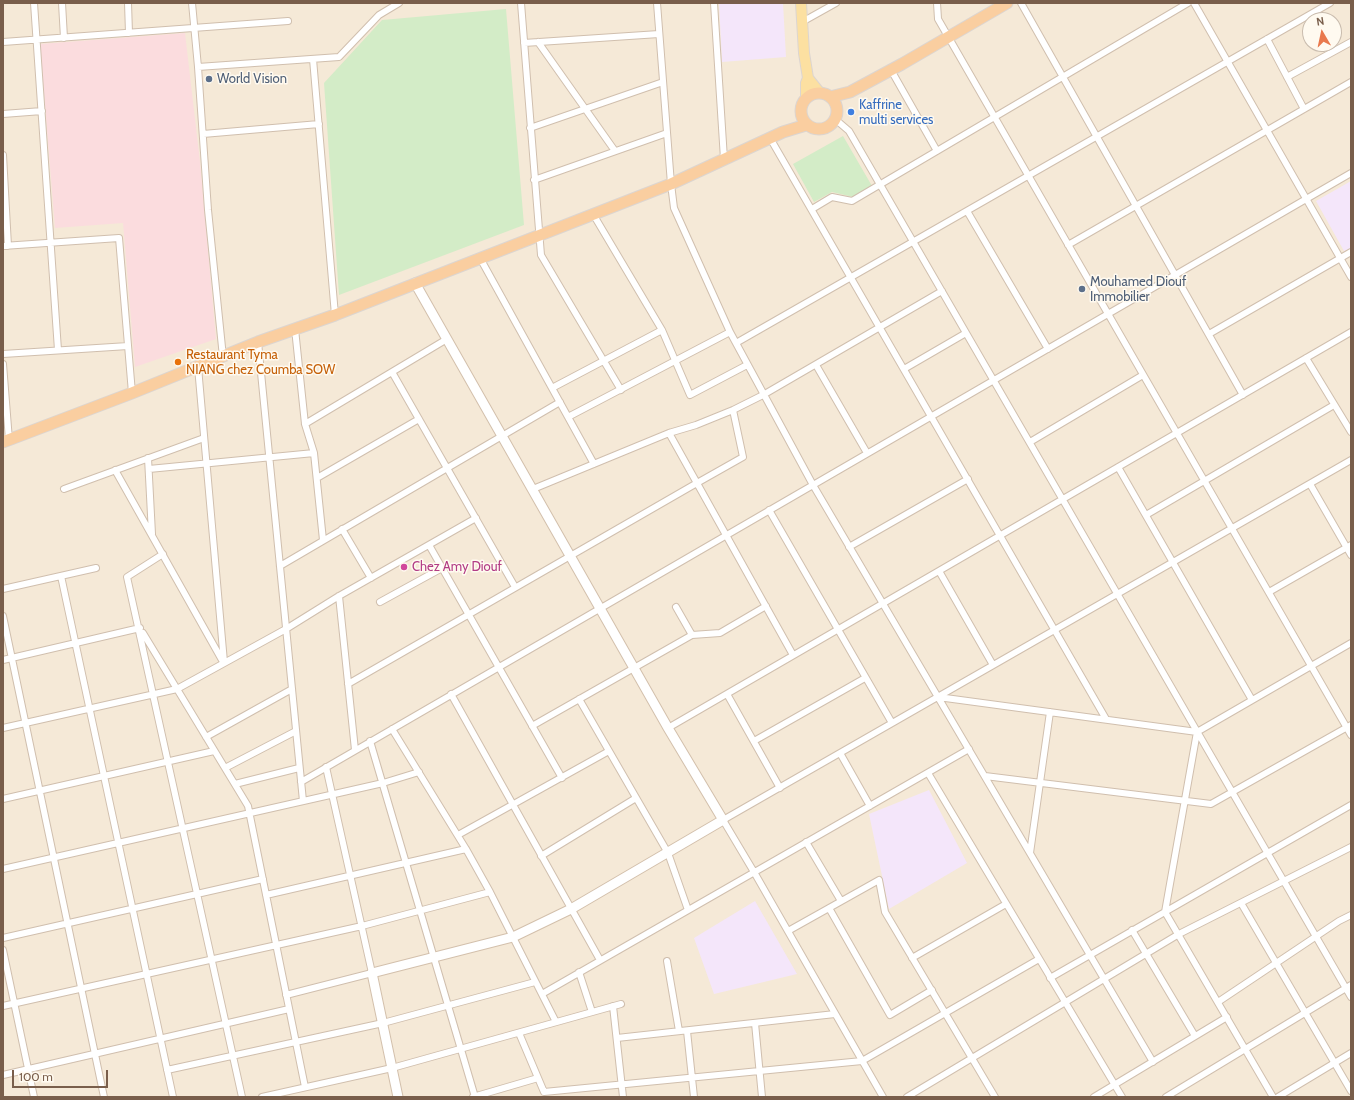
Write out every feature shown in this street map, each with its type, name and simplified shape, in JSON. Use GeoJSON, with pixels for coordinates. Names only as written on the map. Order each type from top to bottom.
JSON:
{"type":"FeatureCollection","features":[{"type":"Feature","properties":{"kind":"highway"},"geometry":{"type":"LineString","coordinates":[[833,102],[846,97],[850,92],[1007,3]]}},
{"type":"Feature","properties":{"kind":"highway"},"geometry":{"type":"LineString","coordinates":[[783,132],[800,110],[802,103],[806,98],[815,93],[820,93],[833,102],[835,119],[832,123],[822,129],[812,128],[806,125],[800,110]]}},
{"type":"Feature","properties":{"kind":"highway"},"geometry":{"type":"LineString","coordinates":[[6,441],[132,393],[258,342],[335,314],[671,184],[783,132],[806,125]]}},
{"type":"Feature","properties":{"kind":"main road"},"geometry":{"type":"LineString","coordinates":[[801,3],[804,53],[808,78],[806,83],[806,98]]}},
{"type":"Feature","properties":{"kind":"main road"},"geometry":{"type":"LineString","coordinates":[[808,78],[820,93]]}},
{"type":"Feature","properties":{"kind":"main road"},"geometry":{"type":"LineString","coordinates":[[398,1097],[372,974],[512,937],[571,909],[724,820],[668,728],[415,283]]}},
{"type":"Feature","properties":{"kind":"street"},"geometry":{"type":"LineString","coordinates":[[34,3],[58,350]]}},
{"type":"Feature","properties":{"kind":"street"},"geometry":{"type":"LineString","coordinates":[[62,3],[64,38]]}},
{"type":"Feature","properties":{"kind":"street"},"geometry":{"type":"LineString","coordinates":[[128,3],[129,33]]}},
{"type":"Feature","properties":{"kind":"street"},"geometry":{"type":"LineString","coordinates":[[192,3],[208,210],[223,357]]}},
{"type":"Feature","properties":{"kind":"street"},"geometry":{"type":"LineString","coordinates":[[198,67],[339,57],[379,15],[398,3]]}},
{"type":"Feature","properties":{"kind":"street"},"geometry":{"type":"LineString","coordinates":[[521,3],[541,255],[621,390]]}},
{"type":"Feature","properties":{"kind":"street"},"geometry":{"type":"LineString","coordinates":[[657,3],[674,208],[730,332],[813,485],[849,547],[1154,1062]]}},
{"type":"Feature","properties":{"kind":"street"},"geometry":{"type":"LineString","coordinates":[[714,3],[724,160]]}},
{"type":"Feature","properties":{"kind":"street"},"geometry":{"type":"LineString","coordinates":[[802,22],[836,3]]}},
{"type":"Feature","properties":{"kind":"street"},"geometry":{"type":"LineString","coordinates":[[937,3],[938,19],[948,37],[1311,666],[1349,726],[1351,735]]}},
{"type":"Feature","properties":{"kind":"street"},"geometry":{"type":"LineString","coordinates":[[1022,3],[1243,395]]}},
{"type":"Feature","properties":{"kind":"street"},"geometry":{"type":"LineString","coordinates":[[812,209],[832,197],[852,200],[1188,3]]}},
{"type":"Feature","properties":{"kind":"street"},"geometry":{"type":"LineString","coordinates":[[1194,3],[1351,277]]}},
{"type":"Feature","properties":{"kind":"street"},"geometry":{"type":"LineString","coordinates":[[736,344],[1330,3]]}},
{"type":"Feature","properties":{"kind":"street"},"geometry":{"type":"LineString","coordinates":[[3,42],[288,21]]}},
{"type":"Feature","properties":{"kind":"street"},"geometry":{"type":"LineString","coordinates":[[524,43],[659,34]]}},
{"type":"Feature","properties":{"kind":"street"},"geometry":{"type":"LineString","coordinates":[[1267,39],[1304,109]]}},
{"type":"Feature","properties":{"kind":"street"},"geometry":{"type":"LineString","coordinates":[[538,42],[615,151]]}},
{"type":"Feature","properties":{"kind":"street"},"geometry":{"type":"LineString","coordinates":[[1287,78],[1351,42]]}},
{"type":"Feature","properties":{"kind":"street"},"geometry":{"type":"LineString","coordinates":[[313,59],[335,314]]}},
{"type":"Feature","properties":{"kind":"street"},"geometry":{"type":"LineString","coordinates":[[891,70],[937,151]]}},
{"type":"Feature","properties":{"kind":"street"},"geometry":{"type":"LineString","coordinates":[[530,128],[663,82]]}},
{"type":"Feature","properties":{"kind":"street"},"geometry":{"type":"LineString","coordinates":[[1068,244],[1351,82]]}},
{"type":"Feature","properties":{"kind":"street"},"geometry":{"type":"LineString","coordinates":[[3,114],[42,111]]}},
{"type":"Feature","properties":{"kind":"street"},"geometry":{"type":"LineString","coordinates":[[835,119],[849,131],[1267,853],[1348,987],[1351,997]]}},
{"type":"Feature","properties":{"kind":"street"},"geometry":{"type":"LineString","coordinates":[[203,134],[319,124]]}},
{"type":"Feature","properties":{"kind":"street"},"geometry":{"type":"LineString","coordinates":[[534,180],[667,133]]}},
{"type":"Feature","properties":{"kind":"street"},"geometry":{"type":"LineString","coordinates":[[770,138],[1106,719]]}},
{"type":"Feature","properties":{"kind":"street"},"geometry":{"type":"LineString","coordinates":[[3,155],[6,246],[119,238],[132,393]]}},
{"type":"Feature","properties":{"kind":"street"},"geometry":{"type":"LineString","coordinates":[[301,782],[1351,173]]}},
{"type":"Feature","properties":{"kind":"street"},"geometry":{"type":"LineString","coordinates":[[967,211],[1048,349]]}},
{"type":"Feature","properties":{"kind":"street"},"geometry":{"type":"LineString","coordinates":[[593,214],[662,330],[690,395],[747,365]]}},
{"type":"Feature","properties":{"kind":"street"},"geometry":{"type":"LineString","coordinates":[[1208,334],[1351,252]]}},
{"type":"Feature","properties":{"kind":"street"},"geometry":{"type":"LineString","coordinates":[[480,258],[594,464]]}},
{"type":"Feature","properties":{"kind":"street"},"geometry":{"type":"LineString","coordinates":[[533,489],[668,433],[696,425],[733,410],[942,291]]}},
{"type":"Feature","properties":{"kind":"street"},"geometry":{"type":"LineString","coordinates":[[295,329],[305,424],[314,453],[323,540]]}},
{"type":"Feature","properties":{"kind":"street"},"geometry":{"type":"LineString","coordinates":[[552,388],[662,330]]}},
{"type":"Feature","properties":{"kind":"street"},"geometry":{"type":"LineString","coordinates":[[568,417],[730,332]]}},
{"type":"Feature","properties":{"kind":"street"},"geometry":{"type":"LineString","coordinates":[[668,728],[1351,332]]}},
{"type":"Feature","properties":{"kind":"street"},"geometry":{"type":"LineString","coordinates":[[904,369],[966,333]]}},
{"type":"Feature","properties":{"kind":"street"},"geometry":{"type":"LineString","coordinates":[[305,424],[447,339]]}},
{"type":"Feature","properties":{"kind":"street"},"geometry":{"type":"LineString","coordinates":[[258,342],[302,801]]}},
{"type":"Feature","properties":{"kind":"street"},"geometry":{"type":"LineString","coordinates":[[3,354],[128,346]]}},
{"type":"Feature","properties":{"kind":"street"},"geometry":{"type":"LineString","coordinates":[[1306,358],[1351,432]]}},
{"type":"Feature","properties":{"kind":"street"},"geometry":{"type":"LineString","coordinates":[[3,364],[6,441]]}},
{"type":"Feature","properties":{"kind":"street"},"geometry":{"type":"LineString","coordinates":[[816,364],[867,453]]}},
{"type":"Feature","properties":{"kind":"street"},"geometry":{"type":"LineString","coordinates":[[198,367],[224,662]]}},
{"type":"Feature","properties":{"kind":"street"},"geometry":{"type":"LineString","coordinates":[[392,372],[515,587]]}},
{"type":"Feature","properties":{"kind":"street"},"geometry":{"type":"LineString","coordinates":[[1030,442],[1143,375]]}},
{"type":"Feature","properties":{"kind":"street"},"geometry":{"type":"LineString","coordinates":[[280,566],[560,402]]}},
{"type":"Feature","properties":{"kind":"street"},"geometry":{"type":"LineString","coordinates":[[1146,516],[1334,404]]}},
{"type":"Feature","properties":{"kind":"street"},"geometry":{"type":"LineString","coordinates":[[348,684],[743,457],[733,410]]}},
{"type":"Feature","properties":{"kind":"street"},"geometry":{"type":"LineString","coordinates":[[317,478],[419,419]]}},
{"type":"Feature","properties":{"kind":"street"},"geometry":{"type":"LineString","coordinates":[[668,433],[794,656]]}},
{"type":"Feature","properties":{"kind":"street"},"geometry":{"type":"LineString","coordinates":[[64,489],[204,438]]}},
{"type":"Feature","properties":{"kind":"street"},"geometry":{"type":"LineString","coordinates":[[149,469],[314,453]]}},
{"type":"Feature","properties":{"kind":"street"},"geometry":{"type":"LineString","coordinates":[[148,458],[152,536]]}},
{"type":"Feature","properties":{"kind":"street"},"geometry":{"type":"LineString","coordinates":[[882,1097],[724,820],[1351,460]]}},
{"type":"Feature","properties":{"kind":"street"},"geometry":{"type":"LineString","coordinates":[[1118,467],[1252,700]]}},
{"type":"Feature","properties":{"kind":"street"},"geometry":{"type":"LineString","coordinates":[[115,470],[224,662]]}},
{"type":"Feature","properties":{"kind":"street"},"geometry":{"type":"LineString","coordinates":[[849,547],[968,479]]}},
{"type":"Feature","properties":{"kind":"street"},"geometry":{"type":"LineString","coordinates":[[1310,484],[1349,546],[1351,555]]}},
{"type":"Feature","properties":{"kind":"street"},"geometry":{"type":"LineString","coordinates":[[769,510],[892,724]]}},
{"type":"Feature","properties":{"kind":"street"},"geometry":{"type":"LineString","coordinates":[[3,728],[177,689],[286,629],[339,596],[476,518]]}},
{"type":"Feature","properties":{"kind":"street"},"geometry":{"type":"LineString","coordinates":[[342,529],[371,578]]}},
{"type":"Feature","properties":{"kind":"street"},"geometry":{"type":"LineString","coordinates":[[429,545],[562,778]]}},
{"type":"Feature","properties":{"kind":"street"},"geometry":{"type":"LineString","coordinates":[[1269,592],[1349,546]]}},
{"type":"Feature","properties":{"kind":"street"},"geometry":{"type":"LineString","coordinates":[[163,554],[128,577],[242,1097]]}},
{"type":"Feature","properties":{"kind":"street"},"geometry":{"type":"LineString","coordinates":[[3,590],[96,568]]}},
{"type":"Feature","properties":{"kind":"street"},"geometry":{"type":"LineString","coordinates":[[380,602],[442,568]]}},
{"type":"Feature","properties":{"kind":"street"},"geometry":{"type":"LineString","coordinates":[[939,571],[993,665]]}},
{"type":"Feature","properties":{"kind":"street"},"geometry":{"type":"LineString","coordinates":[[61,576],[173,1097]]}},
{"type":"Feature","properties":{"kind":"street"},"geometry":{"type":"LineString","coordinates":[[339,596],[355,750]]}},
{"type":"Feature","properties":{"kind":"street"},"geometry":{"type":"LineString","coordinates":[[532,726],[692,635],[720,633],[766,606]]}},
{"type":"Feature","properties":{"kind":"street"},"geometry":{"type":"LineString","coordinates":[[676,607],[692,635]]}},
{"type":"Feature","properties":{"kind":"street"},"geometry":{"type":"LineString","coordinates":[[3,616],[104,1097]]}},
{"type":"Feature","properties":{"kind":"street"},"geometry":{"type":"LineString","coordinates":[[3,660],[140,628]]}},
{"type":"Feature","properties":{"kind":"street"},"geometry":{"type":"LineString","coordinates":[[140,628],[248,806],[305,1087]]}},
{"type":"Feature","properties":{"kind":"street"},"geometry":{"type":"LineString","coordinates":[[938,697],[1197,732],[1351,643]]}},
{"type":"Feature","properties":{"kind":"street"},"geometry":{"type":"LineString","coordinates":[[754,741],[866,678]]}},
{"type":"Feature","properties":{"kind":"street"},"geometry":{"type":"LineString","coordinates":[[206,737],[292,689]]}},
{"type":"Feature","properties":{"kind":"street"},"geometry":{"type":"LineString","coordinates":[[451,694],[600,960]]}},
{"type":"Feature","properties":{"kind":"street"},"geometry":{"type":"LineString","coordinates":[[727,694],[780,788]]}},
{"type":"Feature","properties":{"kind":"street"},"geometry":{"type":"LineString","coordinates":[[579,699],[668,853],[688,910]]}},
{"type":"Feature","properties":{"kind":"street"},"geometry":{"type":"LineString","coordinates":[[1030,853],[1050,712]]}},
{"type":"Feature","properties":{"kind":"street"},"geometry":{"type":"LineString","coordinates":[[985,776],[1211,804],[1349,726]]}},
{"type":"Feature","properties":{"kind":"street"},"geometry":{"type":"LineString","coordinates":[[392,729],[466,849],[490,892],[556,1022]]}},
{"type":"Feature","properties":{"kind":"street"},"geometry":{"type":"LineString","coordinates":[[225,768],[296,730]]}},
{"type":"Feature","properties":{"kind":"street"},"geometry":{"type":"LineString","coordinates":[[1197,732],[1165,912],[1273,1097]]}},
{"type":"Feature","properties":{"kind":"street"},"geometry":{"type":"LineString","coordinates":[[370,741],[474,1097],[538,1078]]}},
{"type":"Feature","properties":{"kind":"street"},"geometry":{"type":"LineString","coordinates":[[542,994],[969,749]]}},
{"type":"Feature","properties":{"kind":"street"},"geometry":{"type":"LineString","coordinates":[[3,799],[214,751]]}},
{"type":"Feature","properties":{"kind":"street"},"geometry":{"type":"LineString","coordinates":[[458,836],[609,751]]}},
{"type":"Feature","properties":{"kind":"street"},"geometry":{"type":"LineString","coordinates":[[840,754],[870,806]]}},
{"type":"Feature","properties":{"kind":"street"},"geometry":{"type":"LineString","coordinates":[[286,995],[372,974],[326,767]]}},
{"type":"Feature","properties":{"kind":"street"},"geometry":{"type":"LineString","coordinates":[[235,784],[299,768]]}},
{"type":"Feature","properties":{"kind":"street"},"geometry":{"type":"LineString","coordinates":[[3,869],[332,795],[419,772]]}},
{"type":"Feature","properties":{"kind":"street"},"geometry":{"type":"LineString","coordinates":[[928,773],[1122,1097]]}},
{"type":"Feature","properties":{"kind":"street"},"geometry":{"type":"LineString","coordinates":[[541,856],[636,798]]}},
{"type":"Feature","properties":{"kind":"street"},"geometry":{"type":"LineString","coordinates":[[1050,978],[1351,805]]}},
{"type":"Feature","properties":{"kind":"street"},"geometry":{"type":"LineString","coordinates":[[806,842],[841,901]]}},
{"type":"Feature","properties":{"kind":"street"},"geometry":{"type":"LineString","coordinates":[[907,1097],[1179,934],[1351,847]]}},
{"type":"Feature","properties":{"kind":"street"},"geometry":{"type":"LineString","coordinates":[[266,895],[466,849]]}},
{"type":"Feature","properties":{"kind":"street"},"geometry":{"type":"LineString","coordinates":[[3,938],[263,879]]}},
{"type":"Feature","properties":{"kind":"street"},"geometry":{"type":"LineString","coordinates":[[788,931],[879,880],[885,912],[996,1097]]}},
{"type":"Feature","properties":{"kind":"street"},"geometry":{"type":"LineString","coordinates":[[3,1006],[362,926],[490,892]]}},
{"type":"Feature","properties":{"kind":"street"},"geometry":{"type":"LineString","coordinates":[[1240,903],[1351,1090]]}},
{"type":"Feature","properties":{"kind":"street"},"geometry":{"type":"LineString","coordinates":[[912,958],[1006,904]]}},
{"type":"Feature","properties":{"kind":"street"},"geometry":{"type":"LineString","coordinates":[[829,908],[890,1015],[932,990]]}},
{"type":"Feature","properties":{"kind":"street"},"geometry":{"type":"LineString","coordinates":[[1218,1002],[1316,936],[1351,915]]}},
{"type":"Feature","properties":{"kind":"street"},"geometry":{"type":"LineString","coordinates":[[1132,930],[1195,1036]]}},
{"type":"Feature","properties":{"kind":"street"},"geometry":{"type":"LineString","coordinates":[[3,950],[34,1097]]}},
{"type":"Feature","properties":{"kind":"street"},"geometry":{"type":"LineString","coordinates":[[519,1033],[544,1092],[862,1061],[1039,959]]}},
{"type":"Feature","properties":{"kind":"street"},"geometry":{"type":"LineString","coordinates":[[667,961],[679,1031]]}},
{"type":"Feature","properties":{"kind":"street"},"geometry":{"type":"LineString","coordinates":[[579,972],[592,1012]]}},
{"type":"Feature","properties":{"kind":"street"},"geometry":{"type":"LineString","coordinates":[[167,1070],[383,1023],[536,982]]}},
{"type":"Feature","properties":{"kind":"street"},"geometry":{"type":"LineString","coordinates":[[1166,1097],[1348,987]]}},
{"type":"Feature","properties":{"kind":"street"},"geometry":{"type":"LineString","coordinates":[[262,1097],[392,1068],[621,1004]]}},
{"type":"Feature","properties":{"kind":"street"},"geometry":{"type":"LineString","coordinates":[[613,1006],[623,1097]]}},
{"type":"Feature","properties":{"kind":"street"},"geometry":{"type":"LineString","coordinates":[[3,1075],[289,1009]]}},
{"type":"Feature","properties":{"kind":"street"},"geometry":{"type":"LineString","coordinates":[[617,1038],[835,1014]]}},
{"type":"Feature","properties":{"kind":"street"},"geometry":{"type":"LineString","coordinates":[[1094,1097],[1227,1018]]}},
{"type":"Feature","properties":{"kind":"street"},"geometry":{"type":"LineString","coordinates":[[755,1023],[762,1097]]}},
{"type":"Feature","properties":{"kind":"street"},"geometry":{"type":"LineString","coordinates":[[687,1030],[694,1097]]}},
{"type":"Feature","properties":{"kind":"street"},"geometry":{"type":"LineString","coordinates":[[1278,1097],[1351,1053]]}},
{"type":"Feature","properties":{"kind":"shaded area"},"geometry":{"type":"Polygon","coordinates":[[[3,3],[1351,3],[1351,1097],[3,1097],[3,3]]]}},
{"type":"Feature","properties":{"kind":"shaded area"},"geometry":{"type":"Polygon","coordinates":[[[719,3],[783,3],[786,57],[722,62],[719,3]]]}},
{"type":"Feature","properties":{"kind":"shaded area"},"geometry":{"type":"Polygon","coordinates":[[[185,33],[200,162],[216,339],[135,367],[123,223],[55,228],[40,44],[185,33]]]}},
{"type":"Feature","properties":{"kind":"shaded area"},"geometry":{"type":"Polygon","coordinates":[[[1351,181],[1351,248],[1344,251],[1316,201],[1351,181]]]}},
{"type":"Feature","properties":{"kind":"shaded area"},"geometry":{"type":"Polygon","coordinates":[[[929,790],[967,863],[889,909],[869,814],[929,790]]]}},
{"type":"Feature","properties":{"kind":"shaded area"},"geometry":{"type":"Polygon","coordinates":[[[755,901],[797,974],[714,994],[694,938],[755,901]]]}},
{"type":"Feature","properties":{"kind":"green space"},"geometry":{"type":"Polygon","coordinates":[[[506,9],[524,225],[339,295],[324,83],[382,20],[506,9]]]}},
{"type":"Feature","properties":{"kind":"green space"},"geometry":{"type":"Polygon","coordinates":[[[843,136],[872,186],[853,197],[832,192],[814,202],[793,164],[843,136]]]}},
{"type":"Feature","properties":{"kind":"place","name":"World Vision"},"geometry":{"type":"Point","coordinates":[209,79]}},
{"type":"Feature","properties":{"kind":"place","name":"Kaffrine multi services"},"geometry":{"type":"Point","coordinates":[851,112]}},
{"type":"Feature","properties":{"kind":"place","name":"Mouhamed Diouf Immobilier"},"geometry":{"type":"Point","coordinates":[1082,289]}},
{"type":"Feature","properties":{"kind":"place","name":"Restaurant Tyma NIANG chez Coumba SOW"},"geometry":{"type":"Point","coordinates":[178,362]}},
{"type":"Feature","properties":{"kind":"place","name":"Chez Amy Diouf"},"geometry":{"type":"Point","coordinates":[404,567]}}]}
